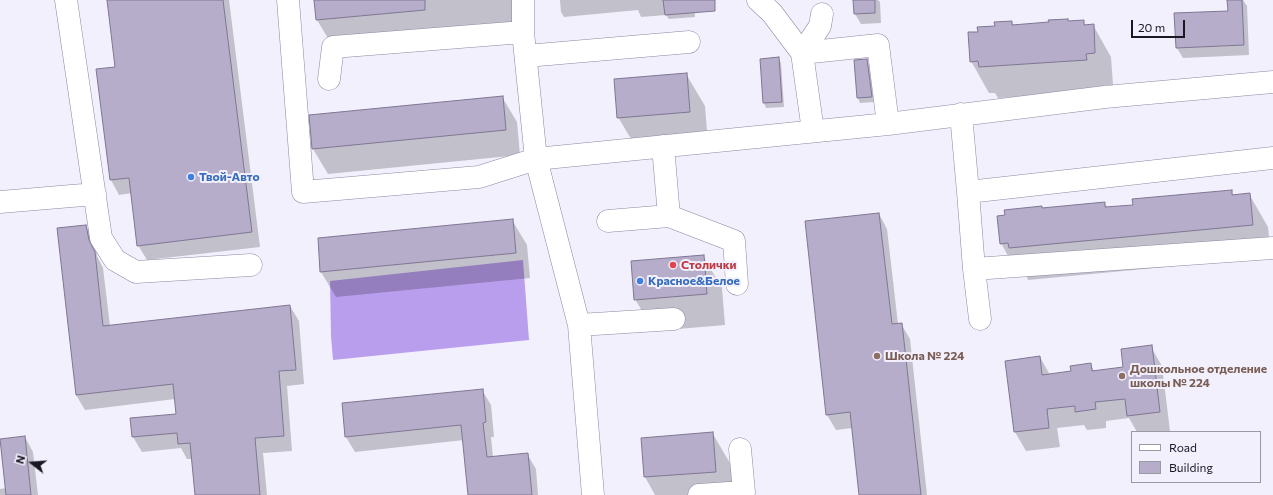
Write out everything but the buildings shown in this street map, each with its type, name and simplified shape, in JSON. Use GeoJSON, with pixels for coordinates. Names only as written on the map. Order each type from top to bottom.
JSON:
{"type":"FeatureCollection","features":[{"type":"Feature","properties":{"kind":"street"},"geometry":{"type":"LineString","coordinates":[[66,0],[101,238],[115,260],[136,272],[251,265]]}},
{"type":"Feature","properties":{"kind":"street"},"geometry":{"type":"LineString","coordinates":[[288,0],[303,192],[479,176],[536,159],[888,124],[1104,97],[1273,82]]}},
{"type":"Feature","properties":{"kind":"street"},"geometry":{"type":"LineString","coordinates":[[522,0],[523,32],[536,159],[579,325],[593,495]]}},
{"type":"Feature","properties":{"kind":"street"},"geometry":{"type":"LineString","coordinates":[[758,0],[772,13],[802,53],[813,131]]}},
{"type":"Feature","properties":{"kind":"street"},"geometry":{"type":"LineString","coordinates":[[802,53],[820,26],[822,14]]}},
{"type":"Feature","properties":{"kind":"street"},"geometry":{"type":"LineString","coordinates":[[329,79],[333,47],[523,32]]}},
{"type":"Feature","properties":{"kind":"street"},"geometry":{"type":"LineString","coordinates":[[526,56],[689,42]]}},
{"type":"Feature","properties":{"kind":"street"},"geometry":{"type":"LineString","coordinates":[[802,53],[878,45],[888,124]]}},
{"type":"Feature","properties":{"kind":"street"},"geometry":{"type":"LineString","coordinates":[[961,114],[974,269],[980,318]]}},
{"type":"Feature","properties":{"kind":"street"},"geometry":{"type":"LineString","coordinates":[[663,146],[669,216]]}},
{"type":"Feature","properties":{"kind":"street"},"geometry":{"type":"LineString","coordinates":[[968,192],[1273,158]]}},
{"type":"Feature","properties":{"kind":"street"},"geometry":{"type":"LineString","coordinates":[[0,202],[95,194]]}},
{"type":"Feature","properties":{"kind":"street"},"geometry":{"type":"LineString","coordinates":[[608,221],[669,216],[734,241],[737,284]]}},
{"type":"Feature","properties":{"kind":"street"},"geometry":{"type":"LineString","coordinates":[[974,269],[1273,248]]}},
{"type":"Feature","properties":{"kind":"street"},"geometry":{"type":"LineString","coordinates":[[579,325],[674,319]]}},
{"type":"Feature","properties":{"kind":"street"},"geometry":{"type":"LineString","coordinates":[[699,495],[744,492],[740,450]]}},
{"type":"Feature","properties":{"kind":"shaded area"},"geometry":{"type":"Polygon","coordinates":[[[523,260],[529,340],[333,360],[330,281],[523,260]]]}},
{"type":"Feature","properties":{"kind":"place","name":"Твой-Авто"},"geometry":{"type":"Point","coordinates":[191,177]}},
{"type":"Feature","properties":{"kind":"place","name":"Столички"},"geometry":{"type":"Point","coordinates":[673,265]}},
{"type":"Feature","properties":{"kind":"place","name":"Красное&Белое"},"geometry":{"type":"Point","coordinates":[640,281]}},
{"type":"Feature","properties":{"kind":"place","name":"Школа № 224"},"geometry":{"type":"Point","coordinates":[877,356]}},
{"type":"Feature","properties":{"kind":"place","name":"Дошкольное отделение школы № 224"},"geometry":{"type":"Point","coordinates":[1122,376]}}]}
